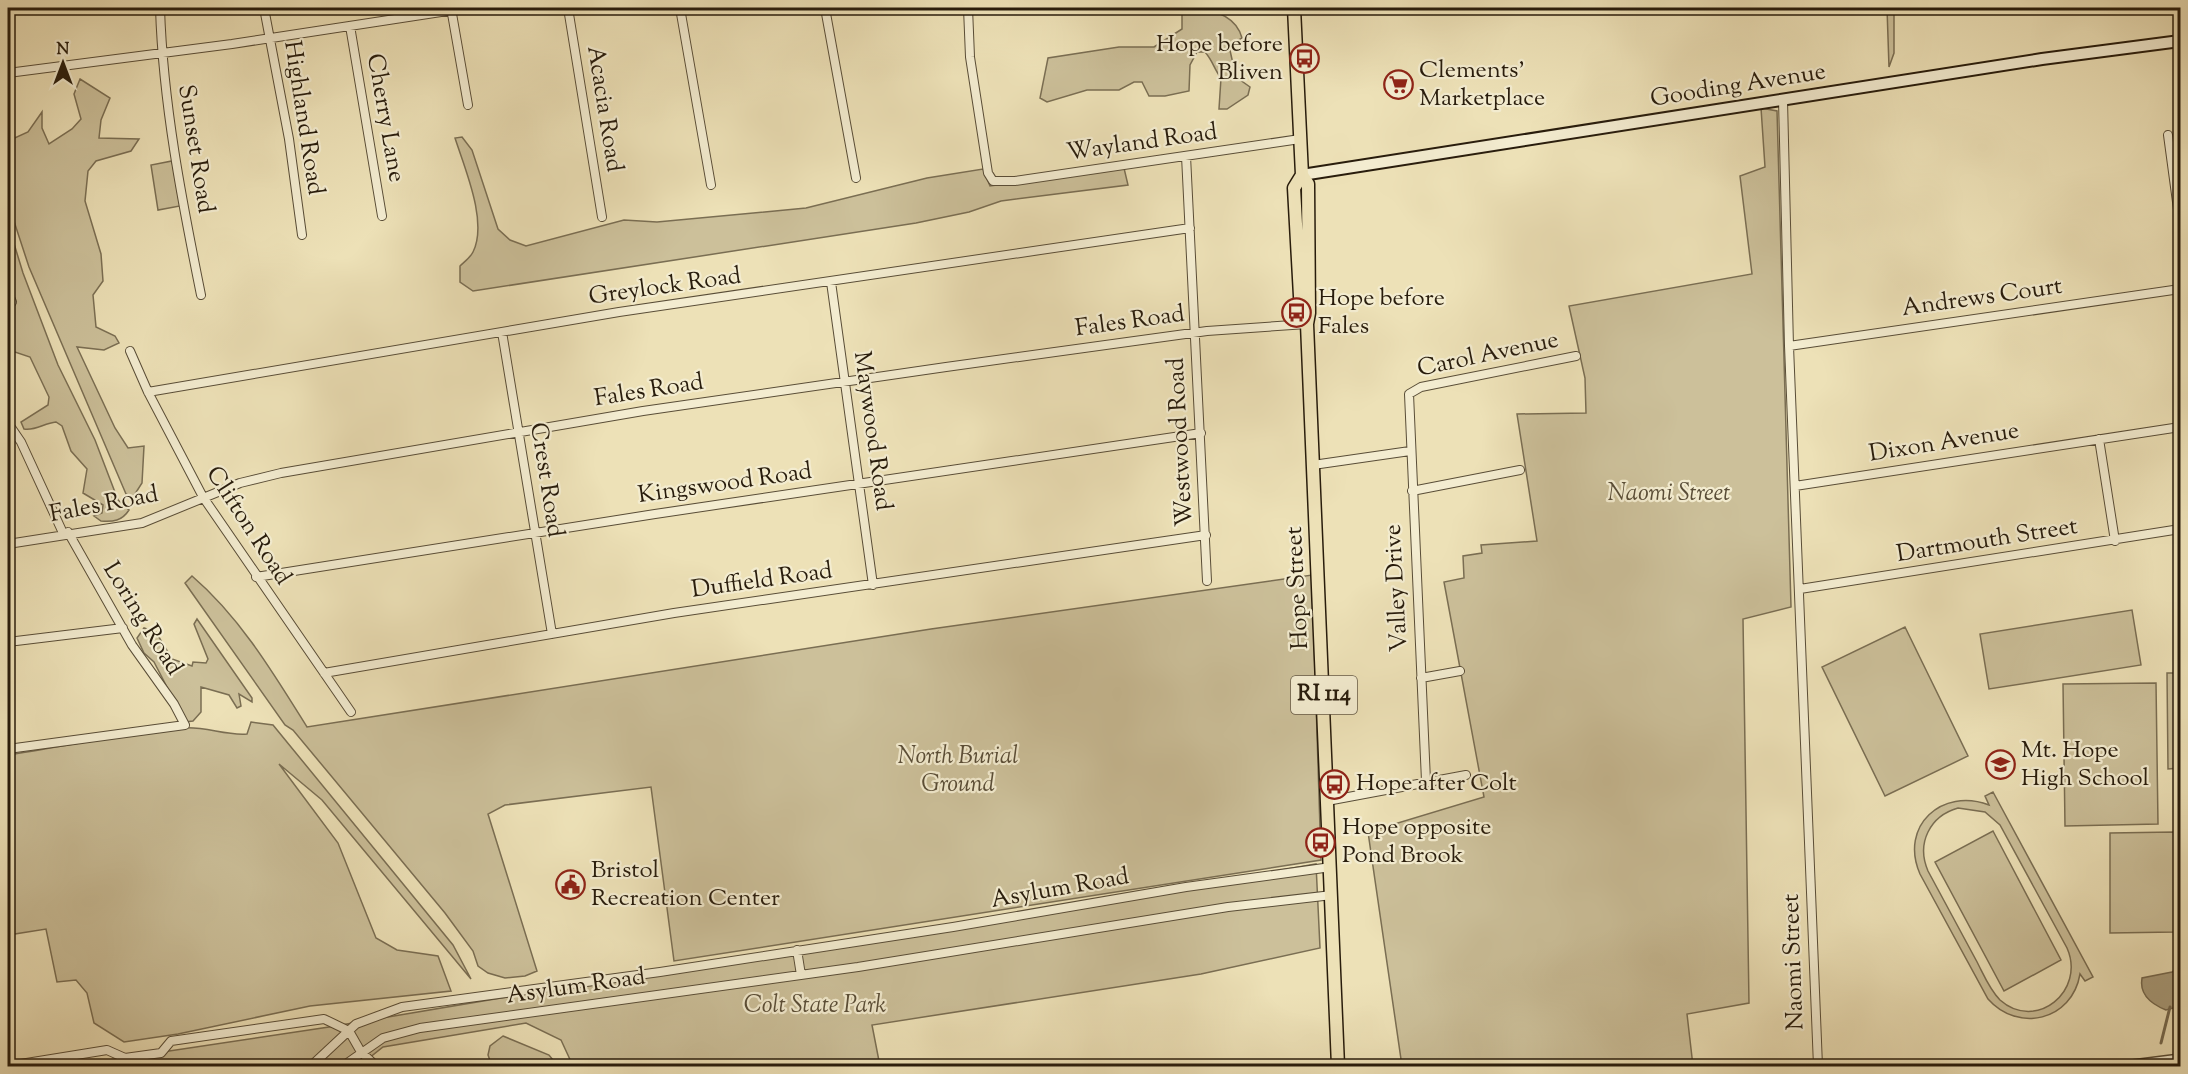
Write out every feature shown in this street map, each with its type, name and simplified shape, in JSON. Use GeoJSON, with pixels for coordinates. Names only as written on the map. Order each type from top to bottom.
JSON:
{"type":"FeatureCollection","features":[{"type":"Feature","properties":{"kind":"main road","name":"Hope Street"},"geometry":{"type":"LineString","coordinates":[[1294,8],[1302,175],[1294,188],[1301,314],[1306,324],[1338,1065]]}},
{"type":"Feature","properties":{"kind":"main road","name":"Gooding Avenue"},"geometry":{"type":"LineString","coordinates":[[1302,175],[2042,59],[2181,41]]}},
{"type":"Feature","properties":{"kind":"street","name":"Sunset Road"},"geometry":{"type":"LineString","coordinates":[[160,8],[161,52],[185,214],[201,295]]}},
{"type":"Feature","properties":{"kind":"street","name":"Highland Road"},"geometry":{"type":"LineString","coordinates":[[264,8],[289,139],[302,235]]}},
{"type":"Feature","properties":{"kind":"street"},"geometry":{"type":"LineString","coordinates":[[8,73],[270,38],[467,8]]}},
{"type":"Feature","properties":{"kind":"street","name":"Acacia Road"},"geometry":{"type":"LineString","coordinates":[[568,8],[602,217]]}},
{"type":"Feature","properties":{"kind":"street"},"geometry":{"type":"LineString","coordinates":[[680,8],[711,185]]}},
{"type":"Feature","properties":{"kind":"street"},"geometry":{"type":"LineString","coordinates":[[825,8],[856,178]]}},
{"type":"Feature","properties":{"kind":"street","name":"Wayland Road"},"geometry":{"type":"LineString","coordinates":[[968,8],[972,73],[991,179],[997,182],[1300,139]]}},
{"type":"Feature","properties":{"kind":"street"},"geometry":{"type":"LineString","coordinates":[[451,9],[468,105]]}},
{"type":"Feature","properties":{"kind":"street","name":"Cherry Lane"},"geometry":{"type":"LineString","coordinates":[[350,26],[382,216]]}},
{"type":"Feature","properties":{"kind":"street","name":"Naomi Street"},"geometry":{"type":"LineString","coordinates":[[1783,100],[1789,346],[1818,1066]]}},
{"type":"Feature","properties":{"kind":"street"},"geometry":{"type":"LineString","coordinates":[[2168,135],[2181,224]]}},
{"type":"Feature","properties":{"kind":"street","name":"Westwood Road"},"geometry":{"type":"LineString","coordinates":[[1186,156],[1207,581]]}},
{"type":"Feature","properties":{"kind":"street","name":"Greylock Road"},"geometry":{"type":"LineString","coordinates":[[148,392],[502,332],[1190,228]]}},
{"type":"Feature","properties":{"kind":"street","name":"Maywood Road"},"geometry":{"type":"LineString","coordinates":[[831,282],[873,585]]}},
{"type":"Feature","properties":{"kind":"street","name":"Andrews Court"},"geometry":{"type":"LineString","coordinates":[[1789,346],[2181,289]]}},
{"type":"Feature","properties":{"kind":"street"},"geometry":{"type":"LineString","coordinates":[[8,293],[12,302]]}},
{"type":"Feature","properties":{"kind":"street","name":"Fales Road"},"geometry":{"type":"LineString","coordinates":[[8,543],[142,523],[167,515],[203,497],[240,483],[281,472],[518,432],[643,411],[1195,333],[1306,324]]}},
{"type":"Feature","properties":{"kind":"street","name":"Crest Road"},"geometry":{"type":"LineString","coordinates":[[502,332],[552,634]]}},
{"type":"Feature","properties":{"kind":"street","name":"Clifton Road"},"geometry":{"type":"LineString","coordinates":[[130,351],[148,392],[203,497],[256,577],[351,711]]}},
{"type":"Feature","properties":{"kind":"street","name":"Carol Avenue"},"geometry":{"type":"LineString","coordinates":[[1409,394],[1421,387],[1576,356]]}},
{"type":"Feature","properties":{"kind":"street","name":"Valley Drive"},"geometry":{"type":"LineString","coordinates":[[1409,394],[1426,781]]}},
{"type":"Feature","properties":{"kind":"street","name":"Loring Road"},"geometry":{"type":"LineString","coordinates":[[8,423],[21,442],[65,533],[185,725],[8,749]]}},
{"type":"Feature","properties":{"kind":"street","name":"Dixon Avenue"},"geometry":{"type":"LineString","coordinates":[[1795,486],[2181,427]]}},
{"type":"Feature","properties":{"kind":"street","name":"Kingswood Road"},"geometry":{"type":"LineString","coordinates":[[256,577],[860,483],[1201,434]]}},
{"type":"Feature","properties":{"kind":"street"},"geometry":{"type":"LineString","coordinates":[[2098,439],[2115,541]]}},
{"type":"Feature","properties":{"kind":"street"},"geometry":{"type":"LineString","coordinates":[[1313,465],[1410,451]]}},
{"type":"Feature","properties":{"kind":"street"},"geometry":{"type":"LineString","coordinates":[[1412,491],[1520,470]]}},
{"type":"Feature","properties":{"kind":"street","name":"Dartmouth Street"},"geometry":{"type":"LineString","coordinates":[[1800,589],[2181,529]]}},
{"type":"Feature","properties":{"kind":"street","name":"Duffield Road"},"geometry":{"type":"LineString","coordinates":[[324,673],[674,613],[1206,535]]}},
{"type":"Feature","properties":{"kind":"street"},"geometry":{"type":"LineString","coordinates":[[8,642],[123,628]]}},
{"type":"Feature","properties":{"kind":"street"},"geometry":{"type":"LineString","coordinates":[[1421,678],[1460,671]]}},
{"type":"Feature","properties":{"kind":"street"},"geometry":{"type":"LineString","coordinates":[[1327,801],[1466,775]]}},
{"type":"Feature","properties":{"kind":"street","name":"Asylum Road"},"geometry":{"type":"LineString","coordinates":[[349,1031],[356,1024],[402,1007],[953,927],[1186,887],[1331,867]]}},
{"type":"Feature","properties":{"kind":"street","name":"Asylum Road"},"geometry":{"type":"LineString","coordinates":[[361,1052],[383,1038],[420,1028],[801,975],[1228,907],[1332,895]]}},
{"type":"Feature","properties":{"kind":"street"},"geometry":{"type":"LineString","coordinates":[[797,950],[801,975]]}},
{"type":"Feature","properties":{"kind":"street"},"geometry":{"type":"LineString","coordinates":[[8,1066],[107,1050],[125,1058],[161,1053],[171,1041],[317,1019],[331,1021],[349,1031],[361,1052],[376,1066]]}},
{"type":"Feature","properties":{"kind":"street"},"geometry":{"type":"LineString","coordinates":[[311,1066],[349,1031]]}},
{"type":"Feature","properties":{"kind":"street"},"geometry":{"type":"LineString","coordinates":[[343,1066],[361,1052]]}},
{"type":"Feature","properties":{"kind":"street"},"geometry":{"type":"LineString","coordinates":[[2125,1066],[2181,1059]]}},
{"type":"Feature","properties":{"kind":"street"},"geometry":{"type":"LineString","coordinates":[[1323,1066],[1338,1065]]}},
{"type":"Feature","properties":{"kind":"green space"},"geometry":{"type":"Polygon","coordinates":[[[1190,8],[1222,15],[1234,24],[1242,38],[1229,46],[1236,77],[1250,87],[1248,95],[1227,109],[1219,109],[1221,78],[1205,52],[1197,52],[1190,65],[1189,91],[1165,96],[1149,96],[1142,82],[1134,82],[1119,90],[1087,90],[1047,102],[1040,98],[1048,58],[1119,47],[1154,47],[1182,29],[1182,13],[1190,8]]]}},
{"type":"Feature","properties":{"kind":"green space"},"geometry":{"type":"Polygon","coordinates":[[[1887,8],[1894,8],[1894,53],[1889,67],[1887,8]]]}},
{"type":"Feature","properties":{"kind":"green space"},"geometry":{"type":"Polygon","coordinates":[[[80,79],[110,98],[101,120],[99,138],[139,139],[131,151],[96,161],[88,171],[85,201],[101,254],[103,281],[93,295],[96,327],[115,336],[119,343],[104,350],[77,347],[115,428],[128,448],[144,446],[142,483],[133,497],[126,494],[29,267],[8,203],[8,141],[28,132],[42,112],[42,128],[49,144],[72,129],[81,119],[74,94],[80,79]]]}},
{"type":"Feature","properties":{"kind":"green space"},"geometry":{"type":"Polygon","coordinates":[[[1761,108],[1777,111],[1791,607],[1743,619],[1749,1003],[1687,1014],[1693,1066],[1402,1066],[1368,832],[1484,797],[1444,582],[1464,578],[1463,556],[1482,553],[1481,545],[1537,541],[1517,414],[1586,413],[1585,378],[1569,306],[1752,274],[1740,176],[1765,167],[1761,108]]]}},
{"type":"Feature","properties":{"kind":"green space"},"geometry":{"type":"Polygon","coordinates":[[[462,137],[472,150],[498,229],[510,240],[526,246],[624,220],[657,222],[806,208],[927,178],[983,169],[990,186],[1124,168],[1128,185],[1001,201],[969,212],[916,223],[473,291],[460,282],[460,266],[473,252],[478,226],[473,195],[455,138],[462,137]]]}},
{"type":"Feature","properties":{"kind":"green space"},"geometry":{"type":"Polygon","coordinates":[[[172,161],[180,206],[158,210],[151,165],[172,161]]]}},
{"type":"Feature","properties":{"kind":"green space"},"geometry":{"type":"Polygon","coordinates":[[[8,224],[23,273],[58,365],[95,440],[118,500],[129,510],[117,520],[101,521],[94,516],[102,513],[103,505],[83,493],[87,469],[71,451],[62,426],[56,422],[24,429],[21,422],[48,405],[49,397],[30,357],[15,352],[8,354],[8,224]]]}},
{"type":"Feature","properties":{"kind":"green space","name":"North Burial Ground"},"geometry":{"type":"Polygon","coordinates":[[[1312,575],[1321,860],[674,961],[651,787],[505,805],[488,814],[537,971],[525,976],[505,978],[488,973],[478,966],[473,951],[445,913],[293,730],[285,725],[185,583],[192,576],[226,609],[255,647],[307,727],[931,629],[1312,575]]]}},
{"type":"Feature","properties":{"kind":"green space"},"geometry":{"type":"Polygon","coordinates":[[[2132,610],[2141,665],[1989,689],[1980,634],[2132,610]]]}},
{"type":"Feature","properties":{"kind":"green space"},"geometry":{"type":"Polygon","coordinates":[[[197,619],[252,698],[252,702],[239,694],[241,706],[237,708],[229,695],[201,687],[201,712],[193,721],[185,722],[154,662],[144,653],[137,638],[144,628],[156,632],[172,659],[192,666],[193,662],[206,663],[208,659],[194,624],[197,619]]]}},
{"type":"Feature","properties":{"kind":"green space"},"geometry":{"type":"Polygon","coordinates":[[[1905,627],[1968,756],[1885,796],[1822,667],[1905,627]]]}},
{"type":"Feature","properties":{"kind":"green space"},"geometry":{"type":"Polygon","coordinates":[[[2167,673],[2180,673],[2180,768],[2168,769],[2167,673]]]}},
{"type":"Feature","properties":{"kind":"green space"},"geometry":{"type":"Polygon","coordinates":[[[2156,683],[2158,824],[2065,826],[2063,684],[2156,683]]]}},
{"type":"Feature","properties":{"kind":"green space"},"geometry":{"type":"Polygon","coordinates":[[[251,722],[273,725],[453,945],[471,979],[322,800],[279,764],[338,843],[376,938],[397,950],[438,956],[451,991],[310,1006],[178,1034],[124,1042],[94,1023],[87,993],[76,980],[57,982],[46,929],[8,935],[8,755],[183,728],[247,734],[251,722]]]}},
{"type":"Feature","properties":{"kind":"green space"},"geometry":{"type":"Polygon","coordinates":[[[1993,792],[2093,977],[2085,981],[2080,974],[2075,990],[2066,1003],[2055,1012],[2042,1017],[2014,1016],[2000,1010],[1988,999],[1920,874],[1915,857],[1915,840],[1920,826],[1929,815],[1941,806],[1955,801],[1972,801],[1989,805],[1985,796],[1993,792]],[[1958,808],[1940,817],[1928,832],[1924,850],[1925,861],[1928,871],[1996,996],[2014,1009],[2028,1011],[2042,1009],[2064,992],[2070,979],[2071,964],[2067,948],[2000,825],[1985,812],[1958,808]]]}},
{"type":"Feature","properties":{"kind":"green space"},"geometry":{"type":"Polygon","coordinates":[[[1993,831],[2061,960],[2004,991],[1935,862],[1993,831]]]}},
{"type":"Feature","properties":{"kind":"green space"},"geometry":{"type":"Polygon","coordinates":[[[2174,832],[2175,932],[2110,933],[2110,833],[2174,832]]]}},
{"type":"Feature","properties":{"kind":"green space","name":"Colt State Park"},"geometry":{"type":"Polygon","coordinates":[[[1316,864],[1320,948],[1201,974],[872,1025],[880,1066],[573,1066],[561,1040],[526,1023],[383,1047],[359,1066],[69,1066],[329,1027],[660,971],[953,927],[1316,864]]]}},
{"type":"Feature","properties":{"kind":"green space"},"geometry":{"type":"Polygon","coordinates":[[[503,1036],[549,1055],[558,1066],[492,1066],[488,1055],[490,1046],[503,1036]]]}},
{"type":"Feature","properties":{"kind":"shaded area"},"geometry":{"type":"Polygon","coordinates":[[[2180,967],[2180,1000],[2173,1008],[2166,1010],[2151,1002],[2142,989],[2142,978],[2172,972],[2180,967]]]}},
{"type":"Feature","properties":{"kind":"waterway"},"geometry":{"type":"LineString","coordinates":[[2161,1043],[2170,1007]]}},
{"type":"Feature","properties":{"kind":"place","name":"Hope before Bliven"},"geometry":{"type":"Point","coordinates":[1304,59]}},
{"type":"Feature","properties":{"kind":"place","name":"Clements' Marketplace"},"geometry":{"type":"Point","coordinates":[1398,85]}},
{"type":"Feature","properties":{"kind":"place","name":"Hope before Fales"},"geometry":{"type":"Point","coordinates":[1297,313]}},
{"type":"Feature","properties":{"kind":"place","name":"Mt. Hope High School"},"geometry":{"type":"Point","coordinates":[2000,765]}},
{"type":"Feature","properties":{"kind":"place","name":"Hope after Colt"},"geometry":{"type":"Point","coordinates":[1335,784]}},
{"type":"Feature","properties":{"kind":"place","name":"Hope opposite Pond Brook"},"geometry":{"type":"Point","coordinates":[1321,842]}},
{"type":"Feature","properties":{"kind":"place","name":"Bristol Recreation Center"},"geometry":{"type":"Point","coordinates":[570,885]}}]}
